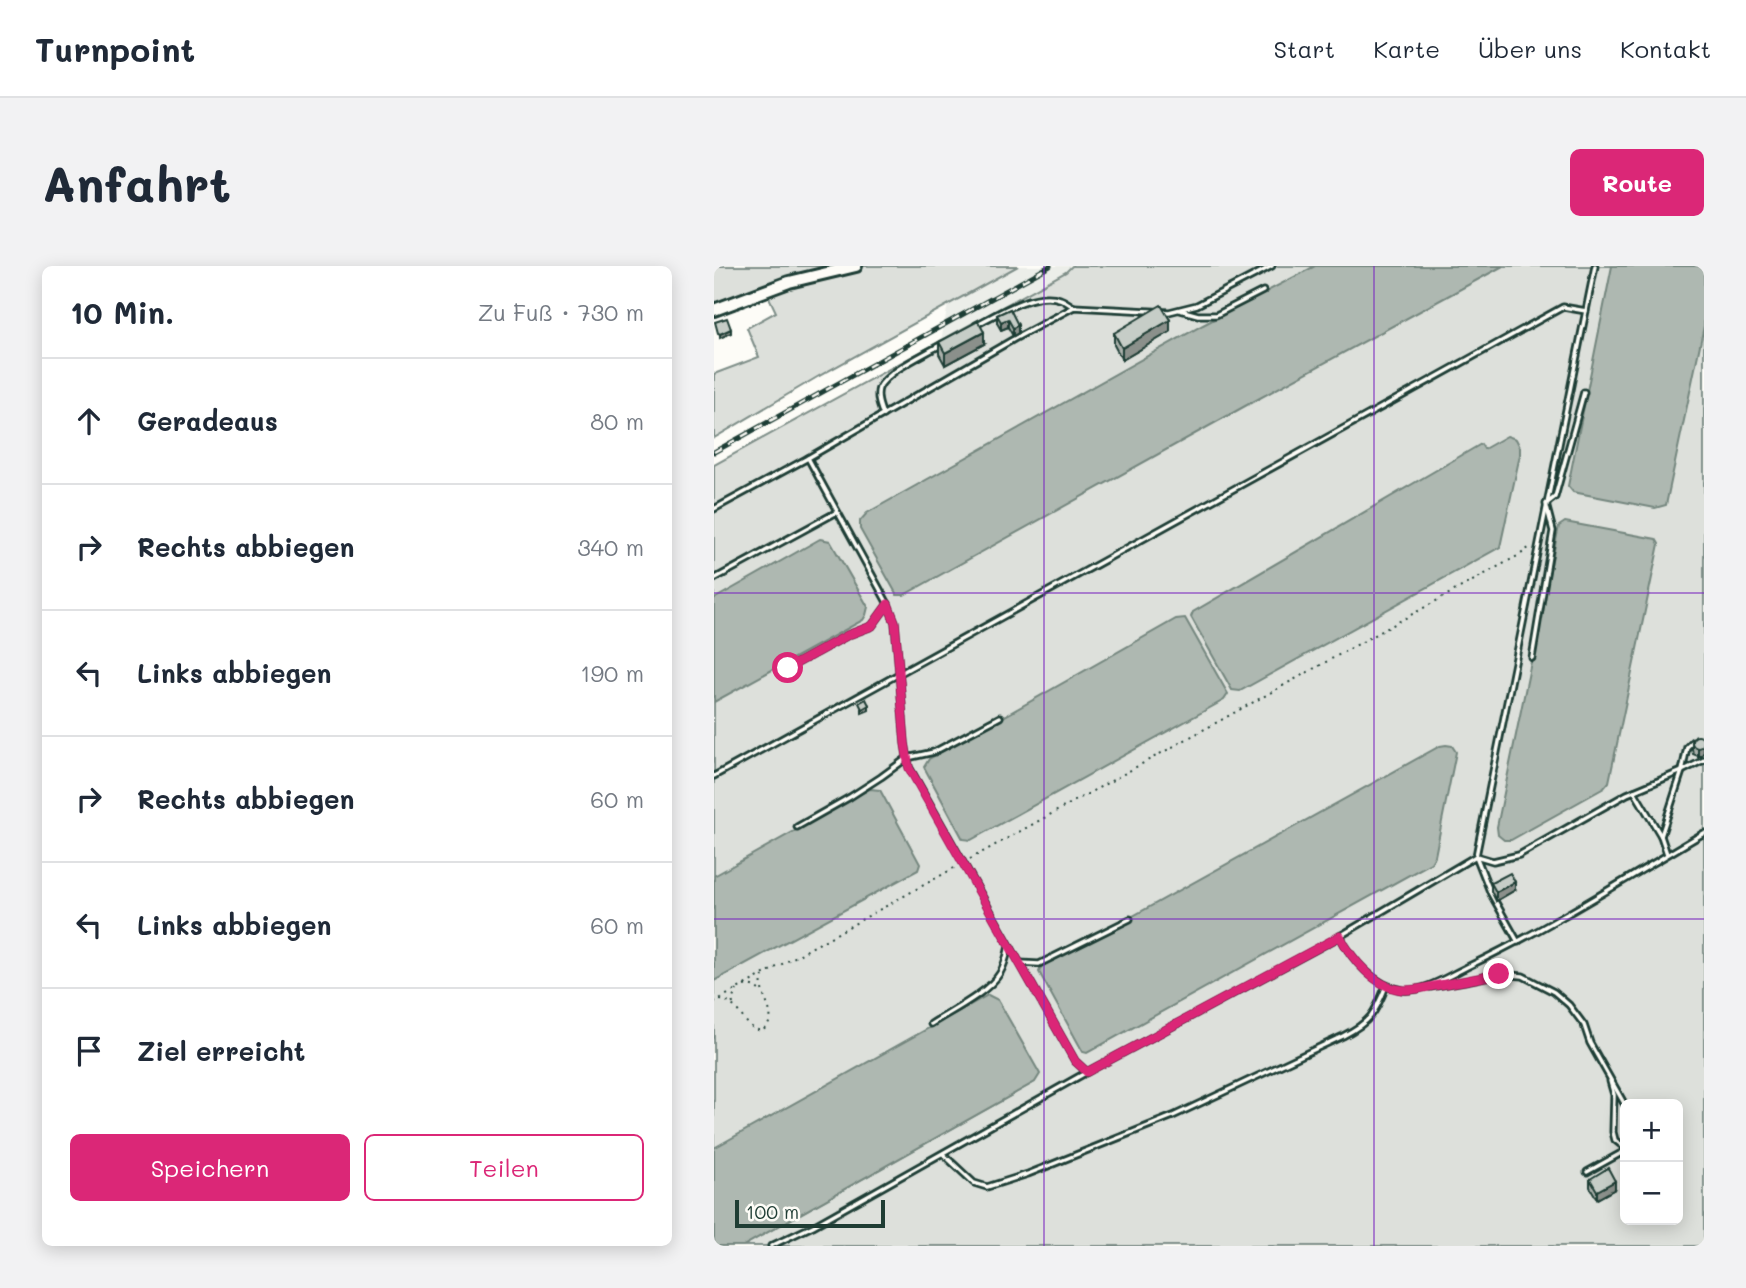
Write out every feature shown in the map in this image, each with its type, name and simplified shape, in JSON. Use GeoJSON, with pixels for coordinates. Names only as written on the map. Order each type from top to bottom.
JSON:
{"type":"FeatureCollection","features":[{"type":"Feature","properties":{"kind":"main road"},"geometry":{"type":"LineString","coordinates":[[714,310],[789,282],[856,266]]}},
{"type":"Feature","properties":{"kind":"lane"},"geometry":{"type":"LineString","coordinates":[[972,328],[1011,307],[1041,297],[1060,299],[1074,307],[1169,312],[1197,306],[1272,266]]}},
{"type":"Feature","properties":{"kind":"lane"},"geometry":{"type":"LineString","coordinates":[[1518,942],[1491,894],[1476,856],[1595,266]]}},
{"type":"Feature","properties":{"kind":"lane"},"geometry":{"type":"LineString","coordinates":[[1178,310],[1198,315],[1216,315],[1264,291]]}},
{"type":"Feature","properties":{"kind":"lane"},"geometry":{"type":"LineString","coordinates":[[714,509],[1074,307]]}},
{"type":"Feature","properties":{"kind":"lane"},"geometry":{"type":"LineString","coordinates":[[714,776],[1563,307],[1586,311]]}},
{"type":"Feature","properties":{"kind":"lane"},"geometry":{"type":"LineString","coordinates":[[883,415],[878,402],[879,388],[898,369],[951,340]]}},
{"type":"Feature","properties":{"kind":"lane"},"geometry":{"type":"LineString","coordinates":[[1546,504],[1555,497],[1584,392]]}},
{"type":"Feature","properties":{"kind":"lane"},"geometry":{"type":"LineString","coordinates":[[808,458],[888,604],[895,622],[909,768],[1075,1061],[1087,1072]]}},
{"type":"Feature","properties":{"kind":"lane"},"geometry":{"type":"LineString","coordinates":[[1532,658],[1553,531],[1546,504]]}},
{"type":"Feature","properties":{"kind":"lane"},"geometry":{"type":"LineString","coordinates":[[714,579],[837,512]]}},
{"type":"Feature","properties":{"kind":"lane"},"geometry":{"type":"LineString","coordinates":[[788,668],[848,635],[872,626],[888,604]]}},
{"type":"Feature","properties":{"kind":"lane"},"geometry":{"type":"LineString","coordinates":[[797,827],[850,797],[907,758],[934,752],[1000,717]]}},
{"type":"Feature","properties":{"kind":"lane"},"geometry":{"type":"LineString","coordinates":[[1661,836],[1687,747],[1693,741],[1700,741]]}},
{"type":"Feature","properties":{"kind":"lane"},"geometry":{"type":"LineString","coordinates":[[771,1246],[813,1226],[1087,1072],[1340,936],[1476,856],[1493,861],[1519,855],[1634,791],[1704,760]]}},
{"type":"Feature","properties":{"kind":"lane"},"geometry":{"type":"LineString","coordinates":[[1634,791],[1661,836],[1667,855]]}},
{"type":"Feature","properties":{"kind":"lane"},"geometry":{"type":"LineString","coordinates":[[1424,988],[1518,942],[1704,833]]}},
{"type":"Feature","properties":{"kind":"lane"},"geometry":{"type":"LineString","coordinates":[[1020,963],[1039,964],[1130,919]]}},
{"type":"Feature","properties":{"kind":"lane"},"geometry":{"type":"LineString","coordinates":[[1340,936],[1347,949],[1367,972],[1386,986],[1404,990],[1424,988],[1499,974],[1523,976],[1555,992],[1584,1025],[1590,1043],[1622,1099]]}},
{"type":"Feature","properties":{"kind":"lane"},"geometry":{"type":"LineString","coordinates":[[931,1024],[980,993],[999,975],[1007,958],[1009,944]]}},
{"type":"Feature","properties":{"kind":"lane"},"geometry":{"type":"LineString","coordinates":[[942,1154],[974,1183],[987,1187],[1028,1174],[1173,1116],[1343,1036],[1362,1026],[1378,1007],[1386,986]]}},
{"type":"Feature","properties":{"kind":"lane"},"geometry":{"type":"LineString","coordinates":[[1608,1075],[1614,1095],[1613,1132],[1615,1140],[1620,1144]]}},
{"type":"Feature","properties":{"kind":"lane"},"geometry":{"type":"LineString","coordinates":[[1587,1172],[1620,1152]]}},
{"type":"Feature","properties":{"kind":"path"},"geometry":{"type":"LineString","coordinates":[[716,1001],[1521,554],[1539,539]]}},
{"type":"Feature","properties":{"kind":"path"},"geometry":{"type":"LineString","coordinates":[[716,1001],[725,1000],[733,1004],[747,1024],[754,1030],[762,1031],[769,1026],[772,1016],[760,984],[763,975]]}},
{"type":"Feature","properties":{"kind":"path"},"geometry":{"type":"LineString","coordinates":[[733,1004],[734,993],[740,987],[749,985],[762,993]]}},
{"type":"Feature","properties":{"kind":"shaded area"},"geometry":{"type":"Polygon","coordinates":[[[714,266],[849,266],[714,309],[714,266]]]}},
{"type":"Feature","properties":{"kind":"shaded area"},"geometry":{"type":"Polygon","coordinates":[[[860,266],[1018,266],[819,376],[714,438],[714,374],[759,357],[747,328],[776,312],[766,291],[860,266]]]}},
{"type":"Feature","properties":{"kind":"shaded area"},"geometry":{"type":"Polygon","coordinates":[[[1018,266],[1072,266],[1066,272],[941,341],[948,304],[1018,266]]]}},
{"type":"Feature","properties":{"kind":"shaded area"},"geometry":{"type":"Polygon","coordinates":[[[1072,266],[1704,266],[1704,1246],[743,1246],[1035,1082],[714,1148],[714,465],[1066,272],[1072,266]]]}},
{"type":"Feature","properties":{"kind":"shaded area"},"geometry":{"type":"Polygon","coordinates":[[[1315,266],[1503,266],[904,595],[897,595],[860,529],[860,521],[867,513],[1203,325],[1315,266]]]}},
{"type":"Feature","properties":{"kind":"shaded area"},"geometry":{"type":"Polygon","coordinates":[[[1612,266],[1704,266],[1704,326],[1666,505],[1655,508],[1573,492],[1568,486],[1612,266]]]}},
{"type":"Feature","properties":{"kind":"shaded area"},"geometry":{"type":"Polygon","coordinates":[[[1507,436],[1516,439],[1520,455],[1500,547],[1240,691],[1232,690],[1191,617],[1193,612],[1481,444],[1484,449],[1507,436]]]}},
{"type":"Feature","properties":{"kind":"shaded area"},"geometry":{"type":"Polygon","coordinates":[[[1565,522],[1656,539],[1659,544],[1609,782],[1604,788],[1511,840],[1504,840],[1498,835],[1497,827],[1559,526],[1565,522]]]}},
{"type":"Feature","properties":{"kind":"shaded area"},"geometry":{"type":"Polygon","coordinates":[[[820,539],[830,541],[868,607],[863,620],[714,702],[714,599],[820,539]]]}},
{"type":"Feature","properties":{"kind":"shaded area"},"geometry":{"type":"Polygon","coordinates":[[[1185,618],[1228,694],[1224,700],[971,840],[963,839],[924,767],[929,759],[1176,619],[1185,618]]]}},
{"type":"Feature","properties":{"kind":"shaded area"},"geometry":{"type":"Polygon","coordinates":[[[1446,745],[1452,746],[1456,752],[1435,856],[1431,863],[1087,1053],[1083,1052],[1039,972],[1041,967],[1446,745]]]}},
{"type":"Feature","properties":{"kind":"shaded area"},"geometry":{"type":"Polygon","coordinates":[[[870,789],[880,790],[920,864],[918,870],[714,981],[714,876],[870,789]]]}},
{"type":"Feature","properties":{"kind":"shaded area"},"geometry":{"type":"Polygon","coordinates":[[[988,995],[998,1000],[1040,1074],[1035,1082],[743,1246],[714,1246],[714,1148],[988,995]]]}},
{"type":"Feature","properties":{"kind":"building"},"geometry":{"type":"Polygon","coordinates":[[[1161,305],[1170,320],[1122,348],[1114,333],[1161,305]]]}},
{"type":"Feature","properties":{"kind":"building"},"geometry":{"type":"Polygon","coordinates":[[[1010,309],[1018,325],[1013,328],[1008,319],[1001,322],[997,315],[1010,309]]]}},
{"type":"Feature","properties":{"kind":"building"},"geometry":{"type":"Polygon","coordinates":[[[727,318],[731,329],[718,333],[715,322],[727,318]]]}},
{"type":"Feature","properties":{"kind":"building"},"geometry":{"type":"Polygon","coordinates":[[[978,321],[984,332],[945,353],[939,342],[978,321]]]}},
{"type":"Feature","properties":{"kind":"building"},"geometry":{"type":"Polygon","coordinates":[[[866,699],[869,705],[862,709],[859,703],[866,699]]]}},
{"type":"Feature","properties":{"kind":"building"},"geometry":{"type":"Polygon","coordinates":[[[1698,736],[1704,742],[1698,748],[1692,742],[1698,736]]]}},
{"type":"Feature","properties":{"kind":"building"},"geometry":{"type":"Polygon","coordinates":[[[1510,873],[1515,882],[1496,892],[1491,883],[1510,873]]]}},
{"type":"Feature","properties":{"kind":"building"},"geometry":{"type":"Polygon","coordinates":[[[1608,1168],[1615,1181],[1597,1191],[1590,1179],[1608,1168]]]}},
{"type":"Feature","properties":{"kind":"railway"},"geometry":{"type":"LineString","coordinates":[[714,452],[1050,266]]}},
{"type":"Feature","properties":{"kind":"route"},"geometry":{"type":"LineString","coordinates":[[788,668],[848,635],[872,626],[888,604],[895,622],[909,768],[1075,1061],[1087,1072],[1340,936],[1347,949],[1367,972],[1386,986],[1404,990],[1499,974]]}}]}
